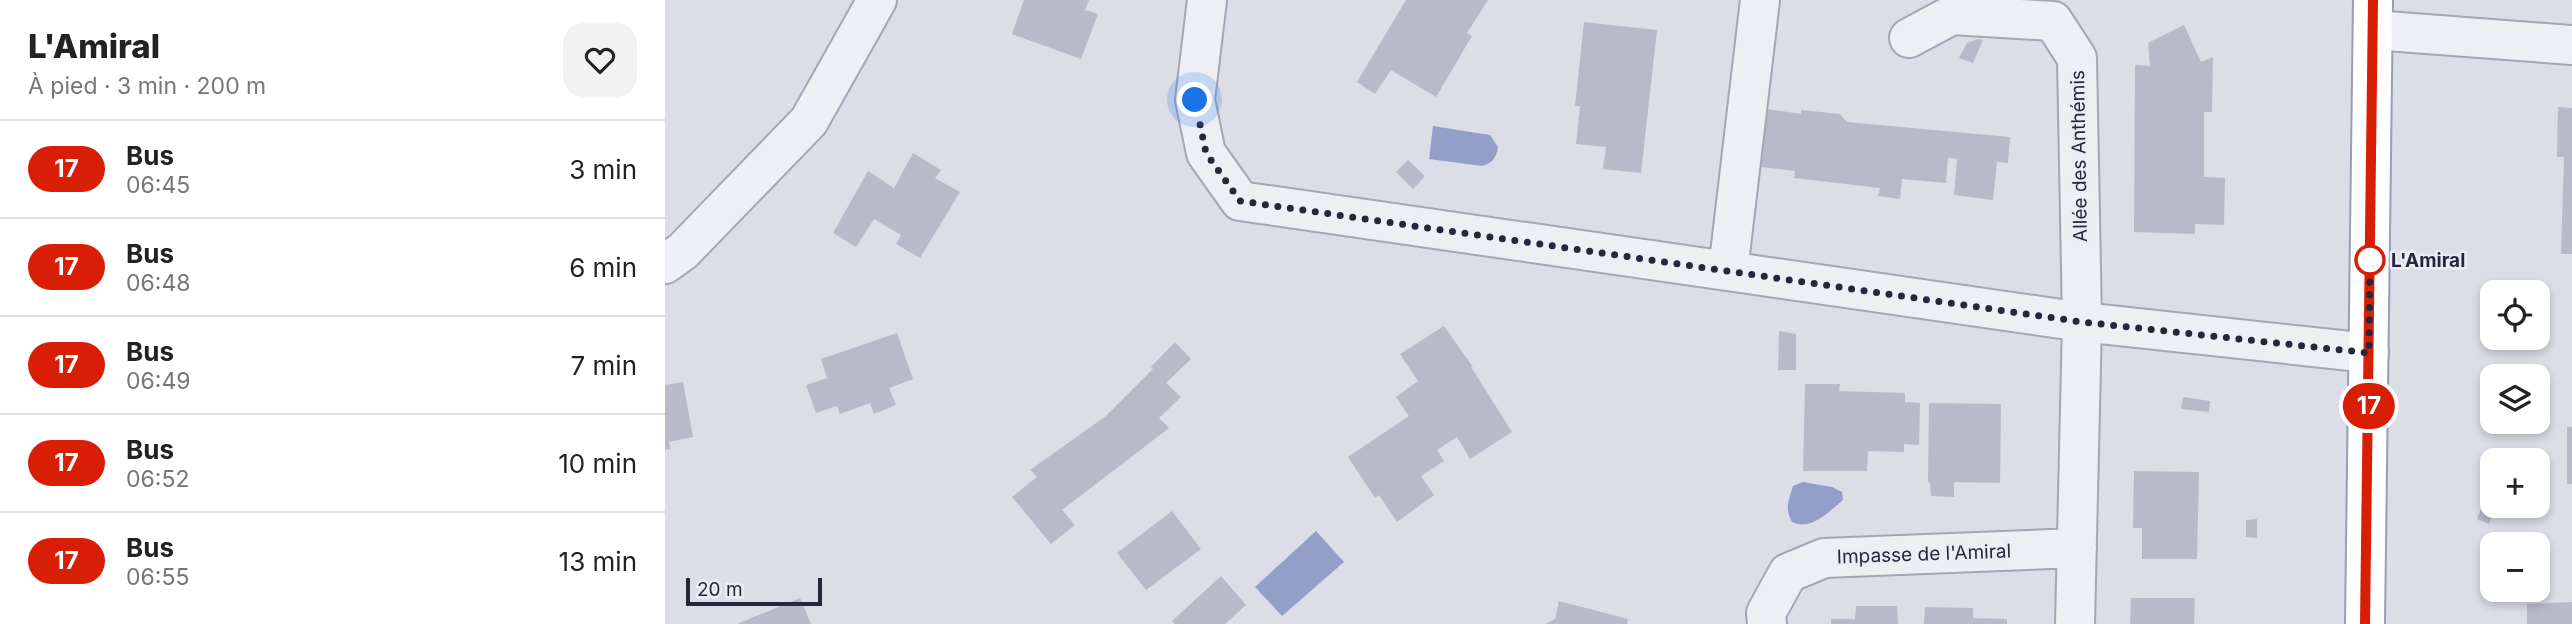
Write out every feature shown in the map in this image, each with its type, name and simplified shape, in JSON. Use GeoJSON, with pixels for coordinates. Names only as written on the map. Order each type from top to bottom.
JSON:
{"type":"FeatureCollection","features":[{"type":"Feature","properties":{"kind":"main road"},"geometry":{"type":"LineString","coordinates":[[2365,624],[2373,15]]}},
{"type":"Feature","properties":{"kind":"street"},"geometry":{"type":"LineString","coordinates":[[665,264],[683,251],[809,121],[877,0]]}},
{"type":"Feature","properties":{"kind":"street"},"geometry":{"type":"LineString","coordinates":[[1207,0],[1195,100],[1206,153],[1240,201],[2082,322],[2369,353]]}},
{"type":"Feature","properties":{"kind":"street"},"geometry":{"type":"LineString","coordinates":[[1728,271],[1760,0]]}},
{"type":"Feature","properties":{"kind":"street","name":"Allée des Anthémis"},"geometry":{"type":"LineString","coordinates":[[1909,38],[1952,15],[2053,21],[2077,58],[2082,322]]}},
{"type":"Feature","properties":{"kind":"street"},"geometry":{"type":"LineString","coordinates":[[2373,15],[2572,45]]}},
{"type":"Feature","properties":{"kind":"street"},"geometry":{"type":"LineString","coordinates":[[2075,624],[2082,322]]}},
{"type":"Feature","properties":{"kind":"street","name":"Impasse de l'Amiral"},"geometry":{"type":"LineString","coordinates":[[1767,624],[1766,613],[1788,573],[1824,558],[2077,548]]}},
{"type":"Feature","properties":{"kind":"water"},"geometry":{"type":"Polygon","coordinates":[[[1433,126],[1490,135],[1498,147],[1495,157],[1482,166],[1429,159],[1433,126]]]}},
{"type":"Feature","properties":{"kind":"water"},"geometry":{"type":"Polygon","coordinates":[[[1803,482],[1832,487],[1842,492],[1843,500],[1813,522],[1792,522],[1788,512],[1789,500],[1793,486],[1803,482]]]}},
{"type":"Feature","properties":{"kind":"water"},"geometry":{"type":"Polygon","coordinates":[[[1316,531],[1344,562],[1282,616],[1255,587],[1316,531]]]}},
{"type":"Feature","properties":{"kind":"building"},"geometry":{"type":"Polygon","coordinates":[[[1024,0],[1089,0],[1085,10],[1098,14],[1081,59],[1012,34],[1024,0]]]}},
{"type":"Feature","properties":{"kind":"building"},"geometry":{"type":"Polygon","coordinates":[[[1406,0],[1488,0],[1467,33],[1472,36],[1436,97],[1391,70],[1375,94],[1357,82],[1406,0]]]}},
{"type":"Feature","properties":{"kind":"building"},"geometry":{"type":"Polygon","coordinates":[[[1584,22],[1657,30],[1641,173],[1603,169],[1606,147],[1576,144],[1580,106],[1575,106],[1584,22]]]}},
{"type":"Feature","properties":{"kind":"building"},"geometry":{"type":"Polygon","coordinates":[[[2184,25],[2201,62],[2213,57],[2212,112],[2204,112],[2204,177],[2225,178],[2224,225],[2195,224],[2195,234],[2134,232],[2135,65],[2150,66],[2148,43],[2184,25]]]}},
{"type":"Feature","properties":{"kind":"building"},"geometry":{"type":"Polygon","coordinates":[[[1983,40],[1973,63],[1959,58],[1967,43],[1983,40]]]}},
{"type":"Feature","properties":{"kind":"building"},"geometry":{"type":"Polygon","coordinates":[[[2558,107],[2572,108],[2572,254],[2561,254],[2564,157],[2557,157],[2558,107]]]}},
{"type":"Feature","properties":{"kind":"building"},"geometry":{"type":"Polygon","coordinates":[[[1767,109],[1801,114],[1801,110],[1840,114],[1847,122],[2010,137],[2008,163],[1997,162],[1993,200],[1954,195],[1957,159],[1948,158],[1946,183],[1902,179],[1900,199],[1878,196],[1880,188],[1794,178],[1795,171],[1761,167],[1767,109]]]}},
{"type":"Feature","properties":{"kind":"building"},"geometry":{"type":"Polygon","coordinates":[[[913,153],[941,170],[935,178],[960,192],[920,258],[896,244],[901,235],[874,219],[856,247],[833,233],[868,171],[894,188],[913,153]]]}},
{"type":"Feature","properties":{"kind":"building"},"geometry":{"type":"Polygon","coordinates":[[[1408,160],[1425,176],[1413,189],[1396,172],[1408,160]]]}},
{"type":"Feature","properties":{"kind":"building"},"geometry":{"type":"Polygon","coordinates":[[[1444,326],[1473,367],[1512,432],[1470,459],[1457,437],[1437,450],[1444,461],[1421,476],[1434,495],[1397,522],[1379,495],[1375,498],[1348,457],[1409,416],[1396,397],[1418,381],[1400,354],[1444,326]]]}},
{"type":"Feature","properties":{"kind":"building"},"geometry":{"type":"Polygon","coordinates":[[[1779,331],[1796,334],[1796,370],[1778,370],[1779,331]]]}},
{"type":"Feature","properties":{"kind":"building"},"geometry":{"type":"Polygon","coordinates":[[[897,333],[913,379],[889,388],[896,405],[874,414],[870,403],[840,414],[837,406],[816,413],[806,385],[827,378],[821,359],[897,333]]]}},
{"type":"Feature","properties":{"kind":"building"},"geometry":{"type":"Polygon","coordinates":[[[1175,342],[1191,359],[1166,383],[1181,397],[1159,418],[1169,428],[1062,510],[1075,525],[1051,544],[1012,497],[1037,477],[1030,470],[1106,416],[1153,369],[1151,367],[1175,342]]]}},
{"type":"Feature","properties":{"kind":"building"},"geometry":{"type":"Polygon","coordinates":[[[683,382],[693,437],[669,442],[671,449],[665,450],[665,385],[683,382]]]}},
{"type":"Feature","properties":{"kind":"building"},"geometry":{"type":"Polygon","coordinates":[[[1805,384],[1840,384],[1839,391],[1905,393],[1905,402],[1920,403],[1919,445],[1904,444],[1904,452],[1868,451],[1867,471],[1803,471],[1805,384]]]}},
{"type":"Feature","properties":{"kind":"building"},"geometry":{"type":"Polygon","coordinates":[[[2183,397],[2210,401],[2209,412],[2181,409],[2183,397]]]}},
{"type":"Feature","properties":{"kind":"building"},"geometry":{"type":"Polygon","coordinates":[[[1929,403],[2001,404],[2000,483],[1954,482],[1954,497],[1931,496],[1928,482],[1929,403]]]}},
{"type":"Feature","properties":{"kind":"building"},"geometry":{"type":"Polygon","coordinates":[[[2567,427],[2572,427],[2572,484],[2567,484],[2567,427]]]}},
{"type":"Feature","properties":{"kind":"building"},"geometry":{"type":"Polygon","coordinates":[[[2134,471],[2199,472],[2197,559],[2142,559],[2142,528],[2133,528],[2134,471]]]}},
{"type":"Feature","properties":{"kind":"building"},"geometry":{"type":"Polygon","coordinates":[[[1172,511],[1201,549],[1146,590],[1117,553],[1172,511]]]}},
{"type":"Feature","properties":{"kind":"building"},"geometry":{"type":"Polygon","coordinates":[[[2480,512],[2480,518],[2491,518],[2489,524],[2477,519],[2480,512]]]}},
{"type":"Feature","properties":{"kind":"building"},"geometry":{"type":"Polygon","coordinates":[[[2257,519],[2257,538],[2246,537],[2246,520],[2257,519]]]}},
{"type":"Feature","properties":{"kind":"building"},"geometry":{"type":"Polygon","coordinates":[[[1221,576],[1246,605],[1225,624],[1175,624],[1172,621],[1221,576]]]}},
{"type":"Feature","properties":{"kind":"building"},"geometry":{"type":"Polygon","coordinates":[[[800,598],[811,624],[737,624],[800,598]]]}},
{"type":"Feature","properties":{"kind":"building"},"geometry":{"type":"Polygon","coordinates":[[[2131,598],[2195,598],[2194,624],[2130,624],[2131,598]]]}},
{"type":"Feature","properties":{"kind":"building"},"geometry":{"type":"Polygon","coordinates":[[[1559,601],[1628,619],[1627,624],[1545,624],[1555,619],[1559,601]]]}},
{"type":"Feature","properties":{"kind":"building"},"geometry":{"type":"Polygon","coordinates":[[[2572,602],[2572,624],[2527,624],[2527,604],[2572,602]]]}},
{"type":"Feature","properties":{"kind":"building"},"geometry":{"type":"Polygon","coordinates":[[[1856,606],[1897,606],[1898,624],[1831,624],[1831,619],[1855,619],[1856,606]]]}},
{"type":"Feature","properties":{"kind":"building"},"geometry":{"type":"Polygon","coordinates":[[[1925,607],[1973,608],[1973,618],[2007,619],[2007,624],[1924,624],[1925,607]]]}},
{"type":"Feature","properties":{"kind":"bus line","name":"17"},"geometry":{"type":"LineString","coordinates":[[2365,624],[2373,0]]}},
{"type":"Feature","properties":{"kind":"place","name":"L'Amiral"},"geometry":{"type":"Point","coordinates":[2370,260]}},
{"type":"Feature","properties":{"kind":"route"},"geometry":{"type":"LineString","coordinates":[[1195,100],[1206,153],[1240,201],[2082,322],[2369,353],[2370,260]]}}]}
